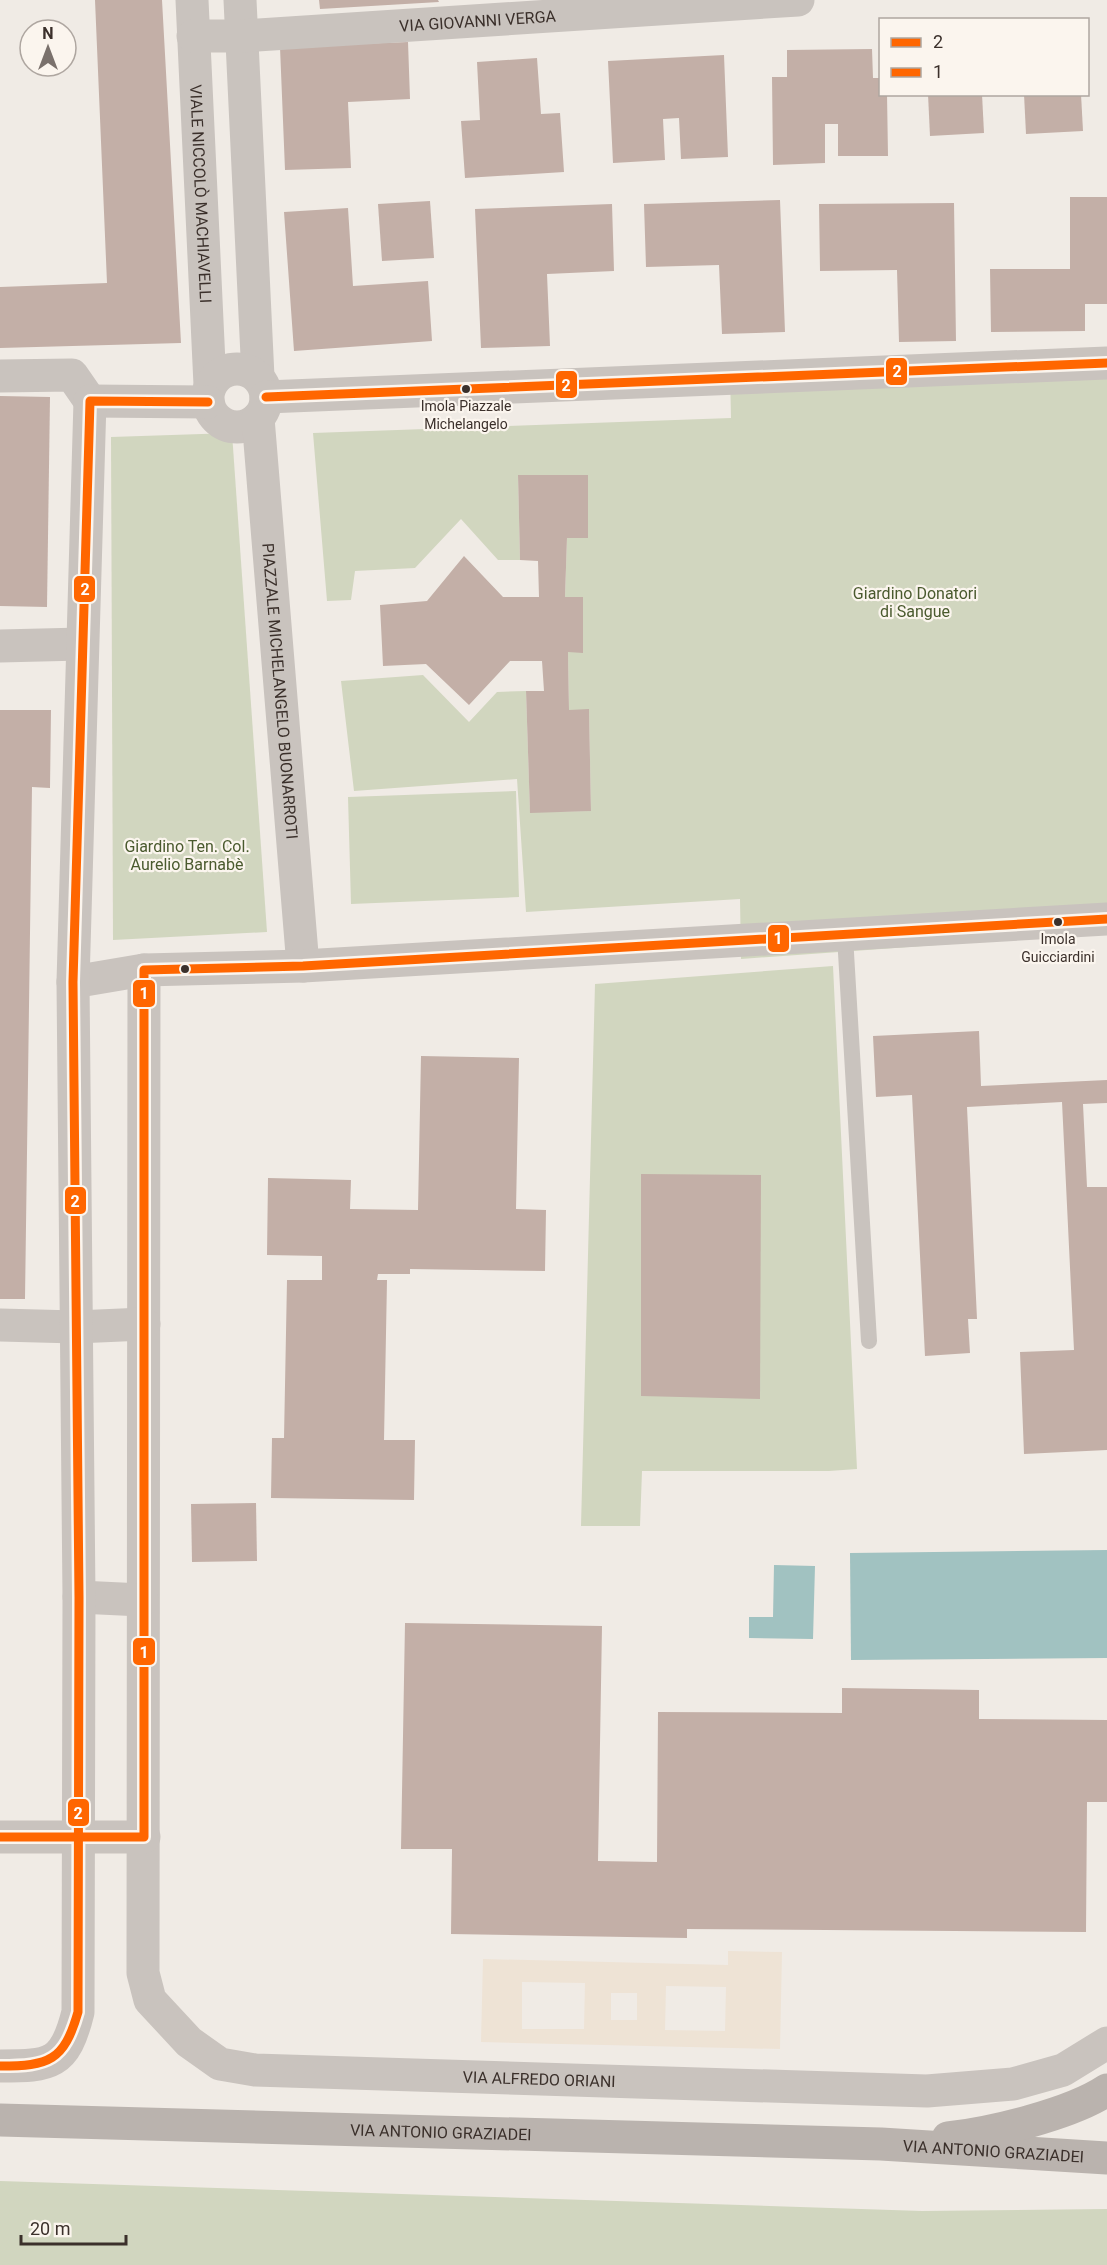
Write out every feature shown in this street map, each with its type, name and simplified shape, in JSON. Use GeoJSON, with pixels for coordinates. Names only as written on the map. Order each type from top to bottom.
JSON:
{"type":"FeatureCollection","features":[{"type":"Feature","properties":{"kind":"street","name":"VIALE NICCOLÒ MACHIAVELLI"},"geometry":{"type":"LineString","coordinates":[[192,0],[209,393]]}},
{"type":"Feature","properties":{"kind":"street"},"geometry":{"type":"LineString","coordinates":[[240,0],[261,397],[251,424],[232,427],[216,418],[209,393],[223,372],[241,369],[261,397]]}},
{"type":"Feature","properties":{"kind":"street","name":"VIA GIOVANNI VERGA"},"geometry":{"type":"LineString","coordinates":[[193,36],[241,36],[798,0]]}},
{"type":"Feature","properties":{"kind":"street"},"geometry":{"type":"LineString","coordinates":[[261,397],[1107,363]]}},
{"type":"Feature","properties":{"kind":"street"},"geometry":{"type":"LineString","coordinates":[[0,376],[72,375],[90,401],[73,982],[79,1597],[78,2012],[71,2041],[58,2057],[34,2066],[0,2066]]}},
{"type":"Feature","properties":{"kind":"street"},"geometry":{"type":"LineString","coordinates":[[90,401],[209,393]]}},
{"type":"Feature","properties":{"kind":"street","name":"PIAZZALE MICHELANGELO BUONARROTI"},"geometry":{"type":"LineString","coordinates":[[261,397],[303,966]]}},
{"type":"Feature","properties":{"kind":"street"},"geometry":{"type":"LineString","coordinates":[[0,646],[82,645]]}},
{"type":"Feature","properties":{"kind":"street"},"geometry":{"type":"LineString","coordinates":[[73,982],[144,970],[303,966],[1107,920]]}},
{"type":"Feature","properties":{"kind":"street","name":"VIA ALFREDO ORIANI"},"geometry":{"type":"LineString","coordinates":[[144,970],[141,1600],[143,1973],[150,2000],[189,2042],[220,2064],[255,2070],[927,2091],[1013,2084],[1063,2070],[1107,2043]]}},
{"type":"Feature","properties":{"kind":"street"},"geometry":{"type":"LineString","coordinates":[[0,1326],[76,1327],[144,1324]]}},
{"type":"Feature","properties":{"kind":"street"},"geometry":{"type":"LineString","coordinates":[[79,1597],[141,1600]]}},
{"type":"Feature","properties":{"kind":"street"},"geometry":{"type":"LineString","coordinates":[[0,1836],[144,1837]]}},
{"type":"Feature","properties":{"kind":"street","name":"VIA ANTONIO GRAZIADEI"},"geometry":{"type":"LineString","coordinates":[[881,2144],[969,2136],[1041,2118],[1107,2090]]}},
{"type":"Feature","properties":{"kind":"street","name":"VIA ANTONIO GRAZIADEI"},"geometry":{"type":"LineString","coordinates":[[0,2120],[881,2144],[1107,2158]]}},
{"type":"Feature","properties":{"kind":"lane"},"geometry":{"type":"LineString","coordinates":[[845,936],[869,1341]]}},
{"type":"Feature","properties":{"kind":"green space","name":"Giardino Donatori di Sangue"},"geometry":{"type":"Polygon","coordinates":[[[1107,353],[1107,933],[741,959],[740,899],[526,912],[517,779],[354,791],[341,681],[423,675],[469,722],[497,692],[526,691],[530,812],[591,811],[589,710],[569,710],[568,652],[583,652],[583,598],[565,597],[567,538],[588,538],[588,475],[518,475],[520,560],[498,560],[461,519],[415,568],[355,571],[351,600],[327,601],[313,433],[731,418],[730,371],[1107,353]]]}},
{"type":"Feature","properties":{"kind":"green space","name":"Giardino Ten. Col. Aurelio Barnabè"},"geometry":{"type":"Polygon","coordinates":[[[232,433],[267,932],[113,940],[111,437],[232,433]]]}},
{"type":"Feature","properties":{"kind":"green space"},"geometry":{"type":"Polygon","coordinates":[[[516,791],[519,897],[351,904],[348,797],[516,791]]]}},
{"type":"Feature","properties":{"kind":"green space"},"geometry":{"type":"Polygon","coordinates":[[[833,966],[857,1469],[642,1471],[640,1526],[581,1526],[595,984],[833,966]]]}},
{"type":"Feature","properties":{"kind":"green space"},"geometry":{"type":"Polygon","coordinates":[[[0,2181],[922,2211],[1107,2209],[1107,2265],[0,2265],[0,2181]]]}},
{"type":"Feature","properties":{"kind":"shaded area"},"geometry":{"type":"Polygon","coordinates":[[[728,1951],[782,1952],[780,2049],[481,2042],[483,1959],[728,1965],[728,1951]],[[522,1982],[522,2029],[584,2029],[585,1983],[522,1982]],[[666,1986],[665,2030],[725,2031],[726,1987],[666,1986]],[[611,1993],[611,2020],[637,2020],[637,1993],[611,1993]]]}},
{"type":"Feature","properties":{"kind":"water"},"geometry":{"type":"Polygon","coordinates":[[[1107,1550],[1107,1658],[851,1660],[850,1553],[1107,1550]]]}},
{"type":"Feature","properties":{"kind":"water"},"geometry":{"type":"Polygon","coordinates":[[[774,1565],[815,1566],[813,1639],[749,1638],[749,1617],[773,1617],[774,1565]]]}},
{"type":"Feature","properties":{"kind":"building"},"geometry":{"type":"Polygon","coordinates":[[[95,0],[162,0],[181,343],[0,348],[0,287],[107,283],[95,0]]]}},
{"type":"Feature","properties":{"kind":"building"},"geometry":{"type":"Polygon","coordinates":[[[319,0],[438,0],[439,2],[320,9],[319,0]]]}},
{"type":"Feature","properties":{"kind":"building"},"geometry":{"type":"Polygon","coordinates":[[[408,42],[410,99],[348,102],[351,168],[285,170],[280,47],[408,42]]]}},
{"type":"Feature","properties":{"kind":"building"},"geometry":{"type":"Polygon","coordinates":[[[872,49],[873,78],[879,78],[879,96],[887,96],[888,156],[838,156],[838,124],[825,124],[825,163],[773,165],[772,77],[787,77],[787,50],[872,49]]]}},
{"type":"Feature","properties":{"kind":"building"},"geometry":{"type":"Polygon","coordinates":[[[724,55],[728,157],[681,159],[679,118],[663,119],[665,160],[613,163],[608,61],[724,55]]]}},
{"type":"Feature","properties":{"kind":"building"},"geometry":{"type":"Polygon","coordinates":[[[537,58],[541,114],[560,113],[564,172],[465,178],[461,121],[480,120],[477,62],[537,58]]]}},
{"type":"Feature","properties":{"kind":"building"},"geometry":{"type":"Polygon","coordinates":[[[928,96],[982,96],[984,133],[930,136],[928,96]]]}},
{"type":"Feature","properties":{"kind":"building"},"geometry":{"type":"Polygon","coordinates":[[[1024,96],[1081,96],[1083,131],[1026,134],[1024,96]]]}},
{"type":"Feature","properties":{"kind":"building"},"geometry":{"type":"Polygon","coordinates":[[[1070,197],[1107,197],[1107,304],[1085,304],[1085,331],[991,332],[990,269],[1070,269],[1070,197]]]}},
{"type":"Feature","properties":{"kind":"building"},"geometry":{"type":"Polygon","coordinates":[[[780,200],[785,332],[722,334],[719,265],[646,267],[644,204],[780,200]]]}},
{"type":"Feature","properties":{"kind":"building"},"geometry":{"type":"Polygon","coordinates":[[[430,201],[434,258],[382,261],[378,204],[430,201]]]}},
{"type":"Feature","properties":{"kind":"building"},"geometry":{"type":"Polygon","coordinates":[[[954,203],[956,341],[899,342],[897,270],[820,271],[819,204],[954,203]]]}},
{"type":"Feature","properties":{"kind":"building"},"geometry":{"type":"Polygon","coordinates":[[[612,204],[614,271],[547,274],[550,346],[481,348],[475,209],[612,204]]]}},
{"type":"Feature","properties":{"kind":"building"},"geometry":{"type":"Polygon","coordinates":[[[348,208],[353,286],[428,281],[432,341],[294,351],[284,212],[348,208]]]}},
{"type":"Feature","properties":{"kind":"building"},"geometry":{"type":"Polygon","coordinates":[[[0,396],[50,397],[47,607],[0,606],[0,396]]]}},
{"type":"Feature","properties":{"kind":"building"},"geometry":{"type":"Polygon","coordinates":[[[518,475],[588,475],[588,538],[567,538],[565,597],[583,597],[583,653],[568,652],[569,710],[589,709],[591,811],[530,813],[526,691],[544,691],[542,661],[510,661],[469,705],[426,664],[383,666],[380,605],[427,601],[464,556],[503,597],[539,597],[538,561],[520,560],[518,475]]]}},
{"type":"Feature","properties":{"kind":"building"},"geometry":{"type":"Polygon","coordinates":[[[0,710],[51,710],[50,788],[32,787],[25,1299],[0,1299],[0,710]]]}},
{"type":"Feature","properties":{"kind":"building"},"geometry":{"type":"Polygon","coordinates":[[[979,1031],[981,1086],[1107,1080],[1107,1103],[1083,1104],[1087,1187],[1107,1187],[1107,1450],[1024,1454],[1020,1352],[1074,1350],[1062,1102],[967,1107],[977,1319],[968,1319],[970,1353],[925,1356],[912,1095],[876,1097],[873,1036],[979,1031]]]}},
{"type":"Feature","properties":{"kind":"building"},"geometry":{"type":"Polygon","coordinates":[[[421,1056],[519,1058],[516,1209],[546,1210],[545,1271],[410,1269],[410,1274],[378,1274],[377,1280],[387,1280],[384,1440],[415,1440],[414,1500],[271,1498],[272,1438],[284,1438],[287,1280],[322,1280],[322,1256],[267,1255],[268,1178],[351,1180],[350,1209],[418,1210],[421,1056]]]}},
{"type":"Feature","properties":{"kind":"building"},"geometry":{"type":"Polygon","coordinates":[[[641,1174],[761,1175],[760,1399],[641,1396],[641,1174]]]}},
{"type":"Feature","properties":{"kind":"building"},"geometry":{"type":"Polygon","coordinates":[[[256,1503],[257,1561],[192,1562],[191,1504],[256,1503]]]}},
{"type":"Feature","properties":{"kind":"building"},"geometry":{"type":"Polygon","coordinates":[[[405,1623],[602,1626],[598,1861],[657,1862],[658,1712],[842,1713],[842,1688],[979,1690],[979,1719],[1107,1720],[1107,1802],[1087,1802],[1086,1932],[687,1929],[687,1938],[451,1934],[452,1849],[401,1849],[405,1623]]]}},
{"type":"Feature","properties":{"kind":"transit line","name":"2"},"geometry":{"type":"LineString","coordinates":[[266,397],[1107,363]]}},
{"type":"Feature","properties":{"kind":"transit line","name":"2"},"geometry":{"type":"LineString","coordinates":[[0,2066],[43,2062],[52,2057],[67,2041],[78,2012],[79,1597],[73,982],[90,401],[208,402]]}},
{"type":"Feature","properties":{"kind":"transit line","name":"1"},"geometry":{"type":"LineString","coordinates":[[0,1837],[144,1837],[144,970],[303,966],[1107,919]]}},
{"type":"Feature","properties":{"kind":"place","name":"Imola Piazzale Michelangelo"},"geometry":{"type":"Point","coordinates":[466,389]}},
{"type":"Feature","properties":{"kind":"place","name":"Imola Guicciardini"},"geometry":{"type":"Point","coordinates":[1058,922]}}]}
